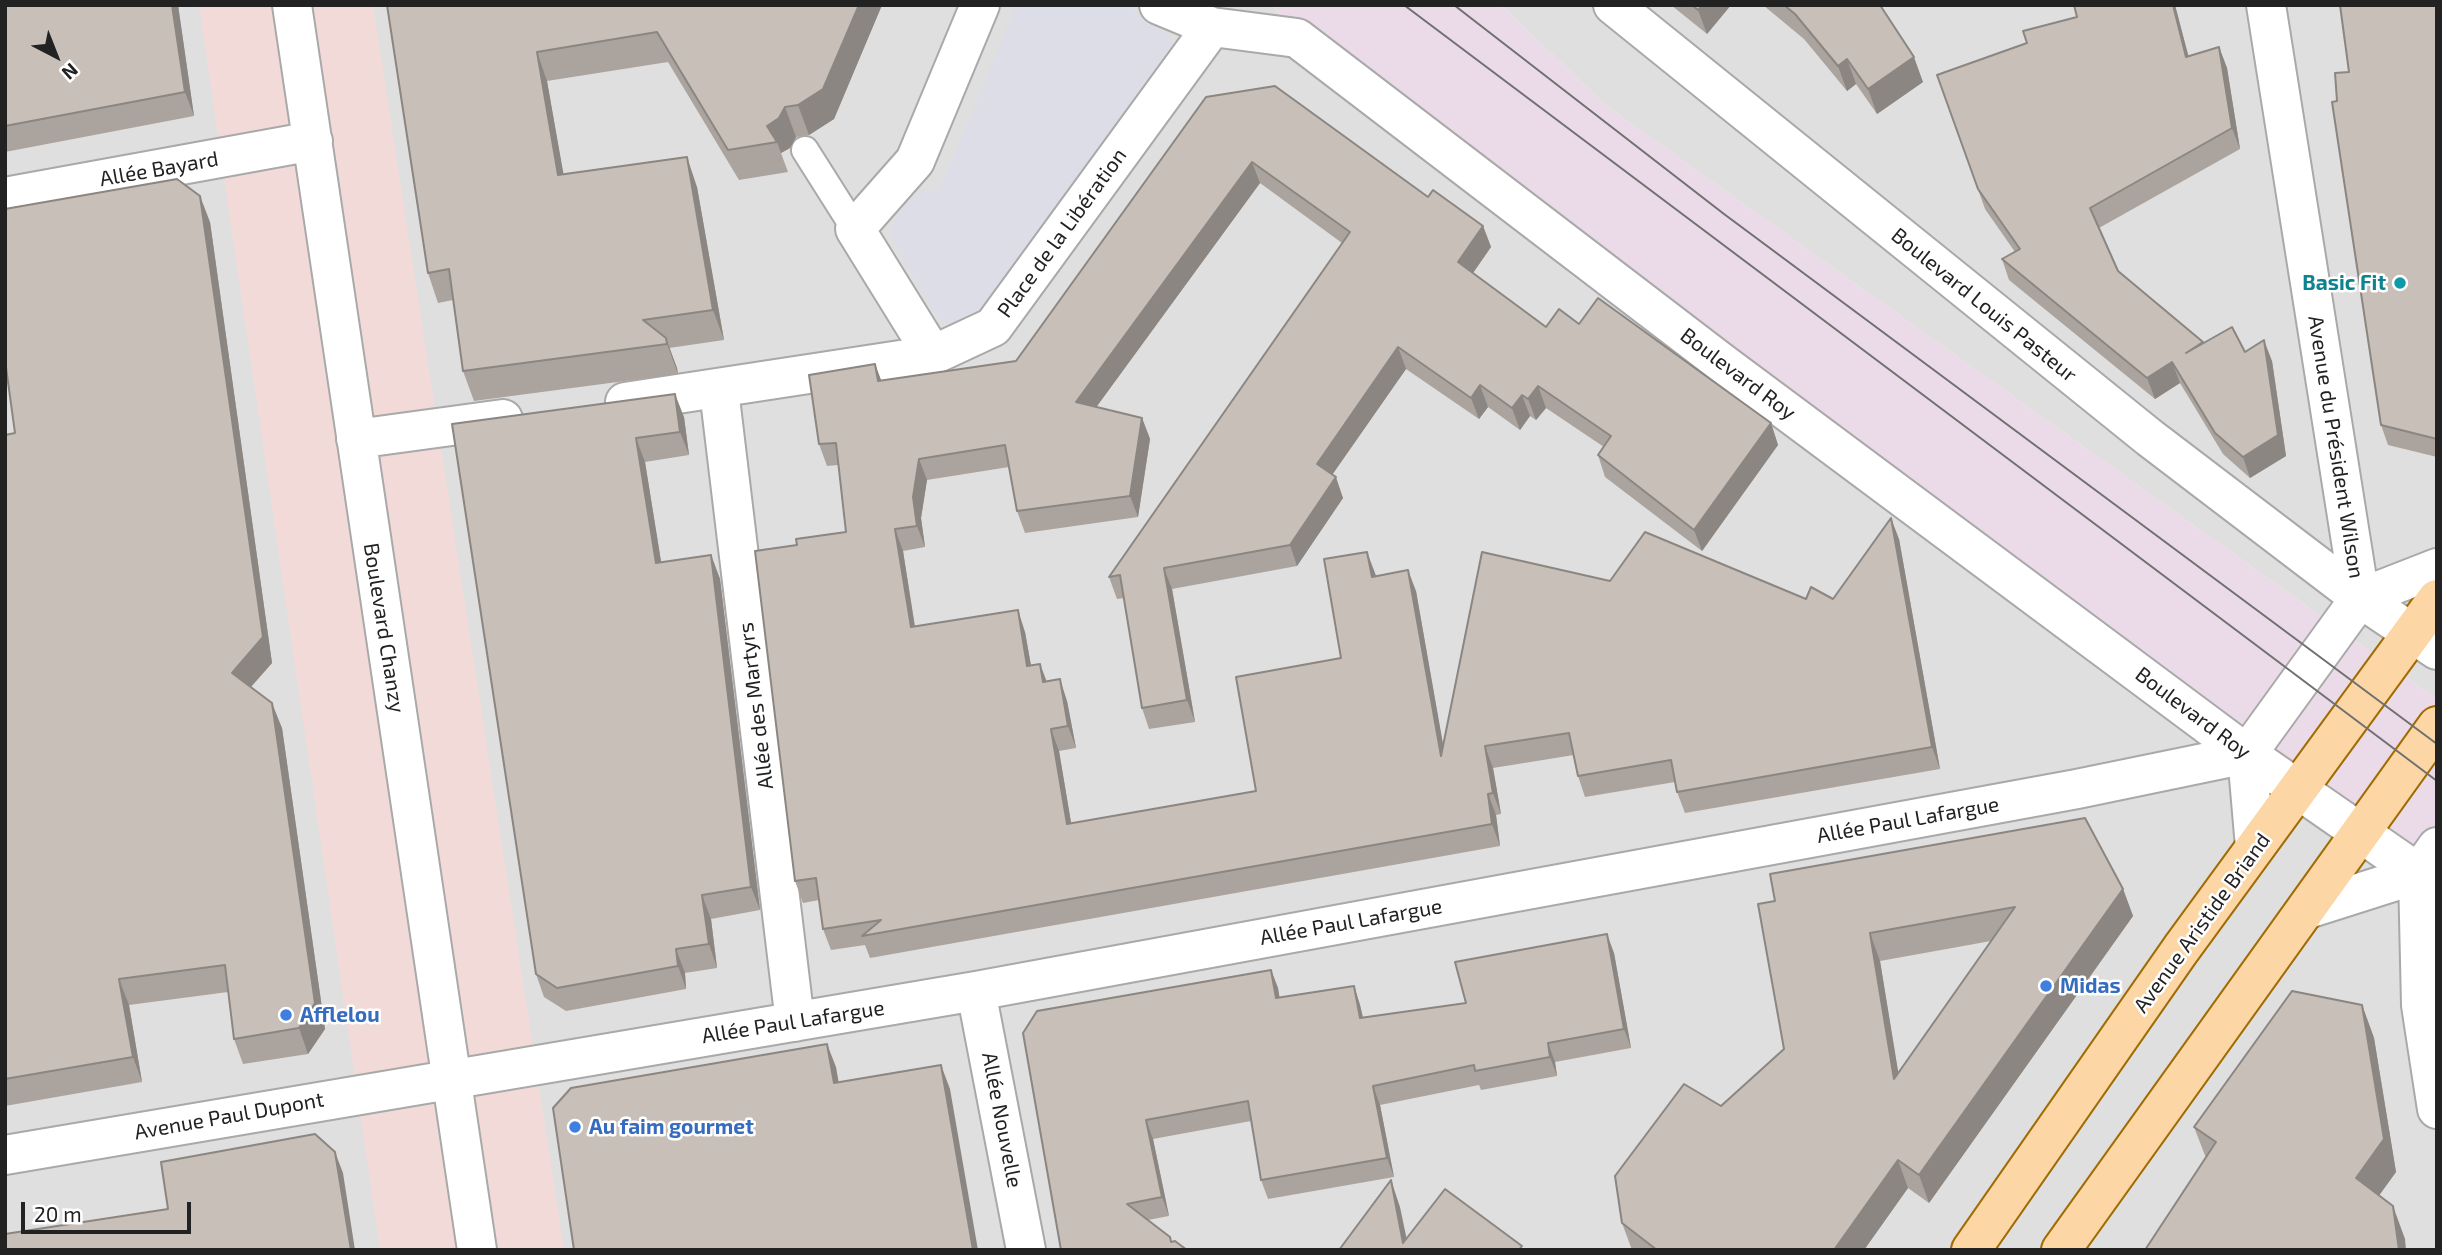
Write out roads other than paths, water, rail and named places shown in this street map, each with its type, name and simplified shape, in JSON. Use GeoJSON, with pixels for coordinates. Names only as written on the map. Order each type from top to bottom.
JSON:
{"type":"FeatureCollection","features":[{"type":"Feature","properties":{"kind":"main road","name":"Avenue Aristide Briand"},"geometry":{"type":"LineString","coordinates":[[1971,1250],[2255,847],[2299,790],[2424,642],[2437,599]]}},
{"type":"Feature","properties":{"kind":"main road"},"geometry":{"type":"LineString","coordinates":[[2061,1250],[2437,726]]}},
{"type":"Feature","properties":{"kind":"street","name":"Boulevard Chanzy"},"geometry":{"type":"LineString","coordinates":[[292,5],[477,1250]]}},
{"type":"Feature","properties":{"kind":"street"},"geometry":{"type":"LineString","coordinates":[[933,355],[855,229],[915,161],[980,5]]}},
{"type":"Feature","properties":{"kind":"street","name":"Boulevard Roy"},"geometry":{"type":"LineString","coordinates":[[1159,5],[1212,27],[1297,38],[1722,363],[2247,754],[2360,833],[2430,869]]}},
{"type":"Feature","properties":{"kind":"street","name":"Boulevard Louis Pasteur"},"geometry":{"type":"LineString","coordinates":[[1614,5],[2150,438],[2360,598],[2424,642]]}},
{"type":"Feature","properties":{"kind":"street","name":"Avenue du Président Wilson"},"geometry":{"type":"LineString","coordinates":[[2266,5],[2360,598]]}},
{"type":"Feature","properties":{"kind":"street","name":"Place de la Libération"},"geometry":{"type":"LineString","coordinates":[[594,407],[719,390],[933,355],[993,327],[1212,27]]}},
{"type":"Feature","properties":{"kind":"street","name":"Allée Bayard"},"geometry":{"type":"LineString","coordinates":[[5,197],[313,141]]}},
{"type":"Feature","properties":{"kind":"street","name":"Allée des Martyrs"},"geometry":{"type":"LineString","coordinates":[[719,390],[795,1022]]}},
{"type":"Feature","properties":{"kind":"street"},"geometry":{"type":"LineString","coordinates":[[356,439],[539,414]]}},
{"type":"Feature","properties":{"kind":"street"},"geometry":{"type":"LineString","coordinates":[[2255,847],[2247,754],[2360,598],[2437,568]]}},
{"type":"Feature","properties":{"kind":"street","name":"Allée Paul Lafargue"},"geometry":{"type":"LineString","coordinates":[[452,1077],[976,991],[2077,789],[2247,754]]}},
{"type":"Feature","properties":{"kind":"street"},"geometry":{"type":"LineString","coordinates":[[2308,909],[2430,869],[2421,1005],[2437,1109]]}},
{"type":"Feature","properties":{"kind":"street","name":"Allée Nouvelle"},"geometry":{"type":"LineString","coordinates":[[976,991],[1027,1250]]}},
{"type":"Feature","properties":{"kind":"street","name":"Avenue Paul Dupont"},"geometry":{"type":"LineString","coordinates":[[5,1155],[452,1077]]}},
{"type":"Feature","properties":{"kind":"lane"},"geometry":{"type":"LineString","coordinates":[[805,150],[855,229]]}},
{"type":"Feature","properties":{"kind":"tram line"},"geometry":{"type":"LineString","coordinates":[[1404,5],[2437,781]]}},
{"type":"Feature","properties":{"kind":"tram line"},"geometry":{"type":"LineString","coordinates":[[1454,5],[1724,214],[2437,744]]}},
{"type":"Feature","properties":{"kind":"place","name":"Basic Fit"},"geometry":{"type":"Point","coordinates":[2400,283]}},
{"type":"Feature","properties":{"kind":"place","name":"Midas"},"geometry":{"type":"Point","coordinates":[2046,986]}},
{"type":"Feature","properties":{"kind":"place","name":"Afflelou"},"geometry":{"type":"Point","coordinates":[286,1015]}},
{"type":"Feature","properties":{"kind":"place","name":"Au faim gourmet"},"geometry":{"type":"Point","coordinates":[575,1127]}}]}
